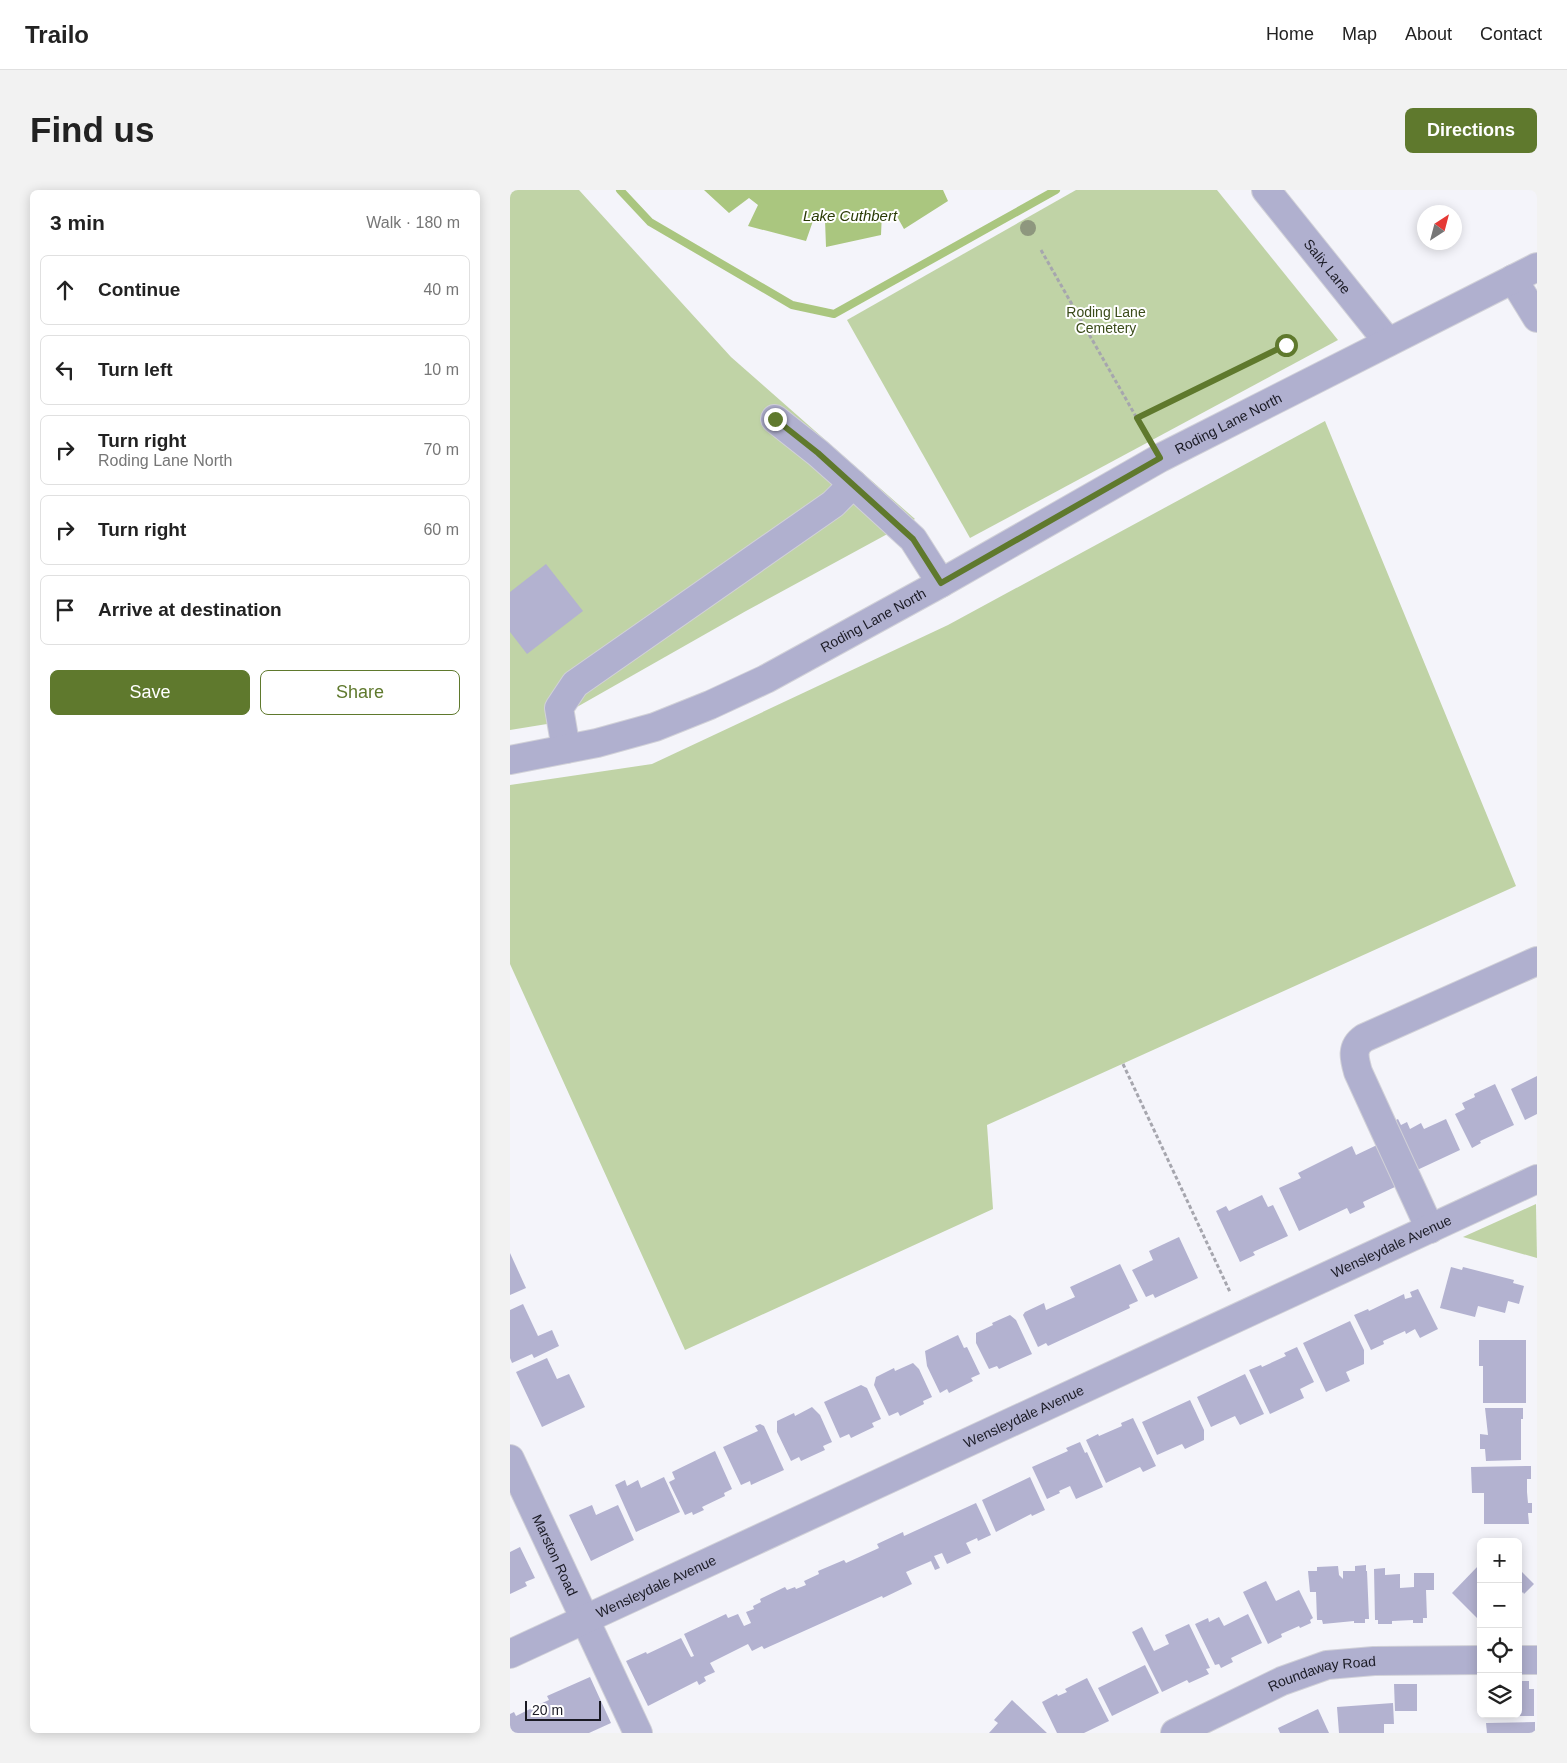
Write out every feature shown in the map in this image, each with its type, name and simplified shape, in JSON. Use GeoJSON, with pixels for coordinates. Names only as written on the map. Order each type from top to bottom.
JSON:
{"type":"FeatureCollection","features":[{"type":"Feature","properties":{"kind":"street","name":"Salix Lane"},"geometry":{"type":"LineString","coordinates":[[1266,190],[1388,342]]}},
{"type":"Feature","properties":{"kind":"street","name":"Roding Lane North"},"geometry":{"type":"LineString","coordinates":[[510,760],[598,742],[655,727],[710,705],[766,679],[941,583],[1160,458],[1525,273]]}},
{"type":"Feature","properties":{"kind":"street"},"geometry":{"type":"LineString","coordinates":[[1525,273],[1537,318]]}},
{"type":"Feature","properties":{"kind":"street"},"geometry":{"type":"LineString","coordinates":[[775,419],[818,453],[913,539],[941,583]]}},
{"type":"Feature","properties":{"kind":"street"},"geometry":{"type":"LineString","coordinates":[[566,749],[559,708],[575,684],[833,504],[853,484]]}},
{"type":"Feature","properties":{"kind":"street"},"geometry":{"type":"LineString","coordinates":[[1430,1229],[1358,1072],[1354,1060],[1355,1047],[1364,1038],[1537,961]]}},
{"type":"Feature","properties":{"kind":"street","name":"Wensleydale Avenue"},"geometry":{"type":"LineString","coordinates":[[510,1654],[1537,1179]]}},
{"type":"Feature","properties":{"kind":"street","name":"Marston Road"},"geometry":{"type":"LineString","coordinates":[[510,1459],[638,1733]]}},
{"type":"Feature","properties":{"kind":"street","name":"Roundaway Road"},"geometry":{"type":"LineString","coordinates":[[1175,1733],[1282,1681],[1327,1665],[1374,1661],[1477,1660]]}},
{"type":"Feature","properties":{"kind":"street"},"geometry":{"type":"LineString","coordinates":[[1522,1660],[1537,1660]]}},
{"type":"Feature","properties":{"kind":"path"},"geometry":{"type":"LineString","coordinates":[[1041,250],[1160,458]]}},
{"type":"Feature","properties":{"kind":"path"},"geometry":{"type":"LineString","coordinates":[[1137,418],[1286,345]]}},
{"type":"Feature","properties":{"kind":"path"},"geometry":{"type":"LineString","coordinates":[[1123,1064],[1241,1316]]}},
{"type":"Feature","properties":{"kind":"green space"},"geometry":{"type":"Polygon","coordinates":[[[510,190],[579,190],[731,357],[915,519],[746,611],[547,724],[510,730],[510,190]]]}},
{"type":"Feature","properties":{"kind":"green space","name":"Roding Lane Cemetery"},"geometry":{"type":"Polygon","coordinates":[[[1076,190],[1217,190],[1338,340],[970,538],[847,320],[1076,190]]]}},
{"type":"Feature","properties":{"kind":"green space"},"geometry":{"type":"Polygon","coordinates":[[[1325,421],[1516,886],[987,1125],[993,1209],[685,1350],[510,964],[510,785],[652,764],[948,625],[1325,421]]]}},
{"type":"Feature","properties":{"kind":"green space"},"geometry":{"type":"Polygon","coordinates":[[[1536,1204],[1537,1258],[1463,1237],[1536,1204]]]}},
{"type":"Feature","properties":{"kind":"water","name":"Lake Cuthbert"},"geometry":{"type":"Polygon","coordinates":[[[704,190],[943,190],[948,201],[904,229],[895,213],[882,212],[881,235],[826,247],[825,220],[814,218],[806,241],[748,226],[758,205],[749,198],[729,213],[704,190]]]}},
{"type":"Feature","properties":{"kind":"building"},"geometry":{"type":"Polygon","coordinates":[[[546,564],[583,611],[527,654],[510,632],[510,592],[546,564]]]}},
{"type":"Feature","properties":{"kind":"building"},"geometry":{"type":"Polygon","coordinates":[[[1537,1076],[1537,1114],[1525,1120],[1511,1089],[1537,1076]]]}},
{"type":"Feature","properties":{"kind":"building"},"geometry":{"type":"Polygon","coordinates":[[[1495,1084],[1514,1125],[1480,1141],[1481,1143],[1472,1148],[1455,1114],[1465,1109],[1462,1103],[1475,1097],[1474,1094],[1495,1084]]]}},
{"type":"Feature","properties":{"kind":"building"},"geometry":{"type":"Polygon","coordinates":[[[1398,1119],[1401,1125],[1407,1122],[1410,1129],[1421,1123],[1424,1129],[1446,1119],[1460,1150],[1415,1171],[1387,1124],[1398,1119]]]}},
{"type":"Feature","properties":{"kind":"building"},"geometry":{"type":"Polygon","coordinates":[[[1377,1145],[1397,1186],[1363,1202],[1365,1207],[1350,1214],[1347,1208],[1299,1231],[1279,1188],[1301,1178],[1298,1173],[1352,1146],[1356,1155],[1377,1145]]]}},
{"type":"Feature","properties":{"kind":"building"},"geometry":{"type":"Polygon","coordinates":[[[1262,1195],[1268,1207],[1273,1205],[1288,1236],[1253,1252],[1255,1255],[1240,1262],[1216,1211],[1226,1206],[1229,1211],[1262,1195]]]}},
{"type":"Feature","properties":{"kind":"building"},"geometry":{"type":"Polygon","coordinates":[[[1179,1237],[1198,1278],[1155,1298],[1153,1294],[1146,1297],[1132,1270],[1153,1260],[1149,1251],[1179,1237]]]}},
{"type":"Feature","properties":{"kind":"building"},"geometry":{"type":"Polygon","coordinates":[[[510,1253],[526,1288],[510,1295],[510,1253]]]}},
{"type":"Feature","properties":{"kind":"building"},"geometry":{"type":"Polygon","coordinates":[[[1120,1264],[1138,1301],[1129,1305],[1130,1308],[1048,1346],[1046,1343],[1038,1347],[1023,1315],[1025,1312],[1044,1303],[1046,1310],[1075,1297],[1070,1287],[1120,1264]]]}},
{"type":"Feature","properties":{"kind":"building"},"geometry":{"type":"Polygon","coordinates":[[[1451,1267],[1462,1270],[1463,1267],[1514,1280],[1513,1283],[1524,1286],[1519,1304],[1508,1301],[1505,1313],[1478,1306],[1475,1317],[1440,1308],[1451,1267]]]}},
{"type":"Feature","properties":{"kind":"building"},"geometry":{"type":"Polygon","coordinates":[[[1418,1289],[1438,1329],[1420,1338],[1415,1329],[1406,1334],[1405,1331],[1383,1341],[1384,1344],[1371,1350],[1354,1315],[1368,1309],[1369,1311],[1404,1294],[1405,1299],[1412,1297],[1410,1292],[1418,1289]]]}},
{"type":"Feature","properties":{"kind":"building"},"geometry":{"type":"Polygon","coordinates":[[[523,1304],[538,1336],[552,1330],[559,1346],[534,1358],[532,1354],[512,1363],[510,1358],[510,1310],[523,1304]]]}},
{"type":"Feature","properties":{"kind":"building"},"geometry":{"type":"Polygon","coordinates":[[[1010,1315],[1016,1320],[1032,1354],[999,1369],[997,1366],[989,1369],[976,1343],[976,1333],[1010,1315]]]}},
{"type":"Feature","properties":{"kind":"building"},"geometry":{"type":"Polygon","coordinates":[[[1350,1321],[1364,1350],[1364,1364],[1346,1372],[1350,1381],[1326,1392],[1303,1343],[1350,1321]]]}},
{"type":"Feature","properties":{"kind":"building"},"geometry":{"type":"Polygon","coordinates":[[[958,1335],[964,1348],[967,1347],[980,1374],[971,1378],[973,1381],[949,1393],[947,1389],[940,1393],[927,1366],[925,1351],[958,1335]]]}},
{"type":"Feature","properties":{"kind":"building"},"geometry":{"type":"Polygon","coordinates":[[[1479,1340],[1526,1340],[1526,1403],[1483,1403],[1483,1366],[1479,1366],[1479,1340]]]}},
{"type":"Feature","properties":{"kind":"building"},"geometry":{"type":"Polygon","coordinates":[[[1297,1347],[1314,1382],[1300,1389],[1304,1398],[1270,1414],[1249,1370],[1261,1365],[1262,1367],[1286,1356],[1284,1353],[1297,1347]]]}},
{"type":"Feature","properties":{"kind":"building"},"geometry":{"type":"Polygon","coordinates":[[[547,1358],[557,1379],[569,1374],[585,1407],[542,1427],[516,1372],[547,1358]]]}},
{"type":"Feature","properties":{"kind":"building"},"geometry":{"type":"Polygon","coordinates":[[[913,1363],[919,1369],[932,1397],[923,1401],[924,1404],[900,1416],[898,1412],[889,1416],[874,1385],[876,1377],[894,1368],[895,1371],[913,1363]]]}},
{"type":"Feature","properties":{"kind":"building"},"geometry":{"type":"Polygon","coordinates":[[[1245,1374],[1264,1414],[1240,1425],[1235,1416],[1211,1427],[1197,1397],[1245,1374]]]}},
{"type":"Feature","properties":{"kind":"building"},"geometry":{"type":"Polygon","coordinates":[[[861,1385],[867,1388],[881,1419],[872,1423],[874,1427],[851,1438],[849,1434],[840,1438],[824,1402],[861,1385]]]}},
{"type":"Feature","properties":{"kind":"building"},"geometry":{"type":"Polygon","coordinates":[[[1190,1400],[1204,1430],[1204,1440],[1185,1449],[1182,1444],[1157,1455],[1142,1422],[1190,1400]]]}},
{"type":"Feature","properties":{"kind":"building"},"geometry":{"type":"Polygon","coordinates":[[[812,1407],[820,1415],[832,1442],[823,1446],[825,1450],[801,1461],[799,1457],[791,1461],[777,1432],[777,1421],[794,1413],[795,1416],[812,1407]]]}},
{"type":"Feature","properties":{"kind":"building"},"geometry":{"type":"Polygon","coordinates":[[[1485,1408],[1523,1408],[1523,1419],[1521,1419],[1521,1460],[1486,1461],[1485,1449],[1480,1449],[1480,1434],[1488,1435],[1485,1408]]]}},
{"type":"Feature","properties":{"kind":"building"},"geometry":{"type":"Polygon","coordinates":[[[1133,1418],[1156,1466],[1143,1472],[1140,1467],[1106,1483],[1086,1440],[1122,1426],[1121,1423],[1133,1418]]]}},
{"type":"Feature","properties":{"kind":"building"},"geometry":{"type":"Polygon","coordinates":[[[760,1424],[764,1426],[784,1470],[751,1485],[750,1481],[741,1485],[723,1447],[758,1431],[755,1426],[760,1424]]]}},
{"type":"Feature","properties":{"kind":"building"},"geometry":{"type":"Polygon","coordinates":[[[1080,1442],[1085,1453],[1087,1452],[1103,1487],[1076,1499],[1070,1486],[1047,1499],[1032,1467],[1068,1451],[1066,1448],[1080,1442]]]}},
{"type":"Feature","properties":{"kind":"building"},"geometry":{"type":"Polygon","coordinates":[[[715,1451],[732,1489],[724,1493],[725,1496],[702,1507],[704,1510],[693,1515],[692,1512],[685,1515],[669,1482],[675,1479],[672,1472],[715,1451]]]}},
{"type":"Feature","properties":{"kind":"building"},"geometry":{"type":"Polygon","coordinates":[[[1531,1466],[1531,1479],[1527,1479],[1528,1503],[1532,1503],[1532,1513],[1528,1513],[1529,1524],[1484,1524],[1484,1493],[1472,1493],[1471,1467],[1531,1466]]]}},
{"type":"Feature","properties":{"kind":"building"},"geometry":{"type":"Polygon","coordinates":[[[664,1477],[680,1512],[636,1532],[615,1485],[625,1480],[627,1486],[638,1480],[641,1488],[664,1477]]]}},
{"type":"Feature","properties":{"kind":"building"},"geometry":{"type":"Polygon","coordinates":[[[1030,1477],[1045,1510],[1032,1516],[1031,1514],[996,1532],[982,1500],[1030,1477]]]}},
{"type":"Feature","properties":{"kind":"building"},"geometry":{"type":"Polygon","coordinates":[[[976,1503],[991,1535],[978,1541],[977,1538],[966,1543],[971,1553],[947,1564],[942,1553],[934,1556],[940,1568],[935,1570],[931,1561],[906,1572],[912,1584],[883,1598],[882,1596],[764,1649],[762,1646],[752,1651],[748,1644],[710,1663],[715,1672],[704,1677],[706,1681],[699,1685],[697,1681],[648,1706],[626,1661],[646,1652],[647,1654],[681,1638],[691,1657],[694,1656],[684,1634],[726,1614],[728,1618],[738,1614],[744,1626],[751,1623],[746,1612],[754,1609],[753,1606],[761,1602],[760,1599],[785,1587],[787,1590],[806,1585],[804,1581],[819,1574],[818,1571],[844,1560],[846,1563],[879,1548],[877,1544],[903,1532],[904,1536],[976,1503]]]}},
{"type":"Feature","properties":{"kind":"building"},"geometry":{"type":"Polygon","coordinates":[[[592,1505],[596,1515],[618,1505],[634,1540],[591,1561],[569,1515],[592,1505]]]}},
{"type":"Feature","properties":{"kind":"building"},"geometry":{"type":"Polygon","coordinates":[[[520,1547],[535,1578],[525,1582],[527,1586],[510,1594],[510,1552],[520,1547]]]}},
{"type":"Feature","properties":{"kind":"building"},"geometry":{"type":"Polygon","coordinates":[[[1366,1565],[1369,1619],[1365,1619],[1365,1623],[1354,1623],[1354,1621],[1323,1624],[1322,1620],[1317,1620],[1316,1592],[1310,1592],[1308,1571],[1317,1571],[1317,1567],[1338,1566],[1339,1575],[1343,1579],[1343,1571],[1355,1571],[1355,1566],[1366,1565]]]}},
{"type":"Feature","properties":{"kind":"building"},"geometry":{"type":"Polygon","coordinates":[[[1477,1567],[1477,1618],[1452,1593],[1477,1567]]]}},
{"type":"Feature","properties":{"kind":"building"},"geometry":{"type":"Polygon","coordinates":[[[1385,1568],[1385,1575],[1400,1574],[1400,1588],[1414,1587],[1414,1573],[1434,1573],[1434,1590],[1426,1590],[1427,1618],[1423,1618],[1423,1623],[1413,1623],[1413,1620],[1392,1621],[1392,1624],[1378,1624],[1378,1620],[1375,1620],[1374,1569],[1385,1568]]]}},
{"type":"Feature","properties":{"kind":"building"},"geometry":{"type":"Polygon","coordinates":[[[1522,1572],[1534,1584],[1524,1594],[1522,1572]]]}},
{"type":"Feature","properties":{"kind":"building"},"geometry":{"type":"Polygon","coordinates":[[[1266,1581],[1276,1601],[1299,1590],[1313,1618],[1310,1620],[1311,1623],[1281,1634],[1282,1637],[1268,1644],[1243,1592],[1266,1581]]]}},
{"type":"Feature","properties":{"kind":"building"},"geometry":{"type":"Polygon","coordinates":[[[1248,1614],[1262,1643],[1231,1658],[1233,1662],[1221,1668],[1219,1664],[1215,1665],[1195,1624],[1208,1618],[1209,1622],[1219,1617],[1224,1626],[1248,1614]]]}},
{"type":"Feature","properties":{"kind":"building"},"geometry":{"type":"Polygon","coordinates":[[[1189,1624],[1210,1668],[1206,1669],[1209,1674],[1189,1683],[1187,1680],[1162,1692],[1132,1632],[1142,1627],[1154,1651],[1169,1644],[1165,1635],[1189,1624]]]}},
{"type":"Feature","properties":{"kind":"building"},"geometry":{"type":"Polygon","coordinates":[[[1145,1665],[1159,1693],[1112,1716],[1098,1688],[1145,1665]]]}},
{"type":"Feature","properties":{"kind":"building"},"geometry":{"type":"Polygon","coordinates":[[[590,1677],[611,1723],[589,1733],[510,1733],[510,1714],[514,1712],[516,1716],[534,1707],[535,1709],[541,1706],[540,1704],[549,1700],[547,1696],[590,1677]]]}},
{"type":"Feature","properties":{"kind":"building"},"geometry":{"type":"Polygon","coordinates":[[[1087,1678],[1109,1721],[1084,1733],[1057,1733],[1042,1702],[1057,1694],[1058,1696],[1067,1692],[1065,1689],[1087,1678]]]}},
{"type":"Feature","properties":{"kind":"building"},"geometry":{"type":"Polygon","coordinates":[[[1522,1681],[1529,1681],[1529,1689],[1534,1689],[1534,1716],[1522,1716],[1522,1681]]]}},
{"type":"Feature","properties":{"kind":"building"},"geometry":{"type":"Polygon","coordinates":[[[1394,1684],[1417,1684],[1417,1711],[1395,1711],[1394,1684]]]}},
{"type":"Feature","properties":{"kind":"building"},"geometry":{"type":"Polygon","coordinates":[[[1012,1700],[1047,1733],[989,1733],[998,1723],[994,1720],[1012,1700]]]}},
{"type":"Feature","properties":{"kind":"building"},"geometry":{"type":"Polygon","coordinates":[[[1393,1703],[1394,1724],[1384,1724],[1384,1733],[1339,1733],[1337,1707],[1393,1703]]]}},
{"type":"Feature","properties":{"kind":"building"},"geometry":{"type":"Polygon","coordinates":[[[1318,1709],[1329,1733],[1280,1733],[1278,1728],[1318,1709]]]}},
{"type":"Feature","properties":{"kind":"building"},"geometry":{"type":"Polygon","coordinates":[[[1535,1722],[1535,1733],[1487,1733],[1486,1723],[1535,1722]]]}},
{"type":"Feature","properties":{"kind":"waterway"},"geometry":{"type":"LineString","coordinates":[[620,190],[650,222],[792,305],[834,314],[1056,190]]}},
{"type":"Feature","properties":{"kind":"route"},"geometry":{"type":"LineString","coordinates":[[775,419],[818,453],[913,539],[941,583],[1160,458],[1137,418],[1286,345]]}}]}
